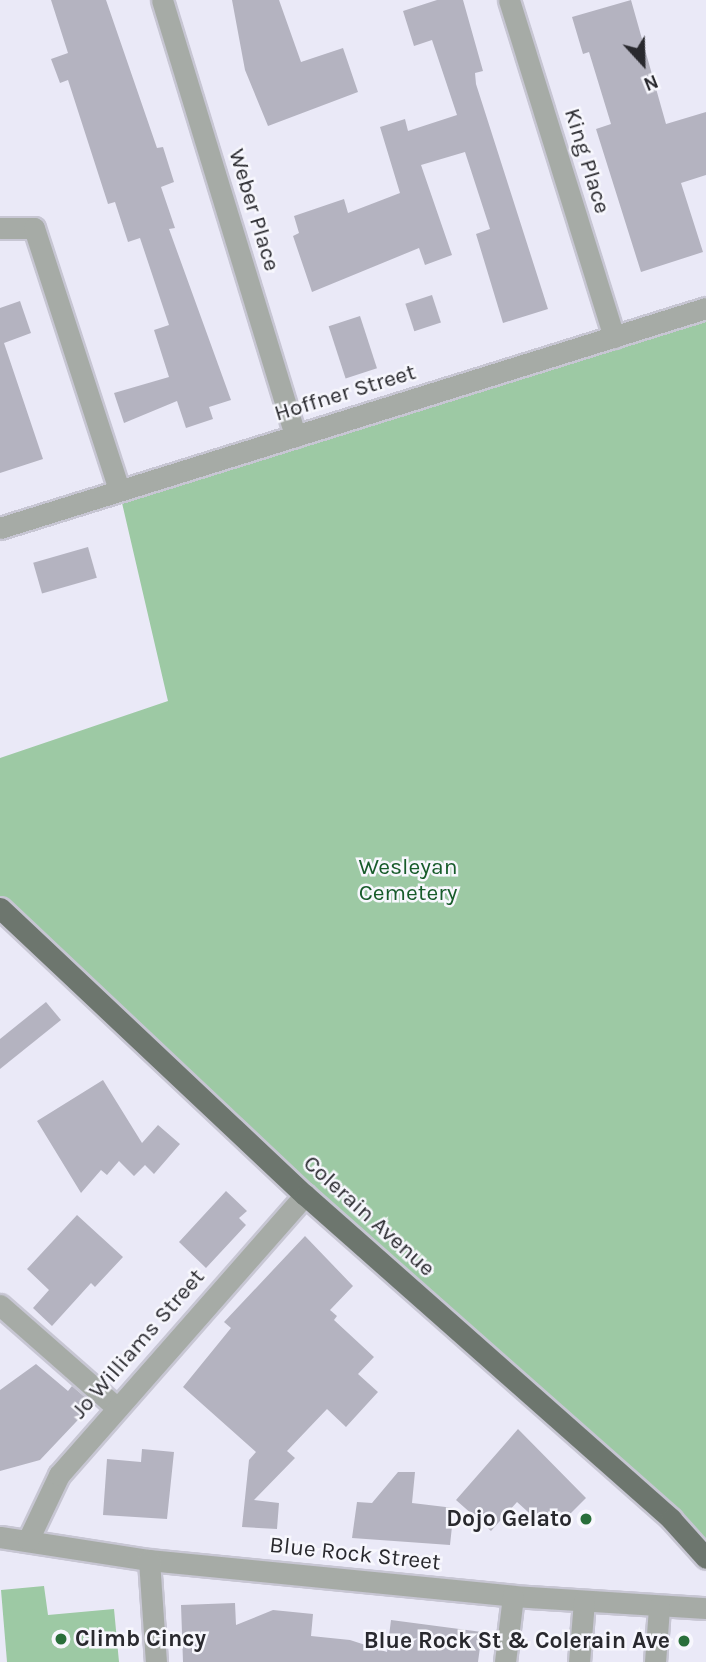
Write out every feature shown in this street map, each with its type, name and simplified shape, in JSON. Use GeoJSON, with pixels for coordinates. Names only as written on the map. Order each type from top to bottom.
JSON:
{"type":"FeatureCollection","features":[{"type":"Feature","properties":{"kind":"main road","name":"Colerain Avenue"},"geometry":{"type":"LineString","coordinates":[[0,908],[305,1195],[671,1519],[706,1558]]}},
{"type":"Feature","properties":{"kind":"street","name":"Weber Place"},"geometry":{"type":"LineString","coordinates":[[162,0],[295,436]]}},
{"type":"Feature","properties":{"kind":"street","name":"King Place"},"geometry":{"type":"LineString","coordinates":[[509,0],[614,337]]}},
{"type":"Feature","properties":{"kind":"street"},"geometry":{"type":"LineString","coordinates":[[0,228],[34,228],[119,490]]}},
{"type":"Feature","properties":{"kind":"street","name":"Hoffner Street"},"geometry":{"type":"LineString","coordinates":[[0,528],[706,308]]}},
{"type":"Feature","properties":{"kind":"street","name":"Jo Williams Street"},"geometry":{"type":"LineString","coordinates":[[28,1540],[59,1475],[305,1195]]}},
{"type":"Feature","properties":{"kind":"street"},"geometry":{"type":"LineString","coordinates":[[0,1305],[116,1407]]}},
{"type":"Feature","properties":{"kind":"street","name":"Blue Rock Street"},"geometry":{"type":"LineString","coordinates":[[0,1537],[149,1560],[513,1596],[706,1608]]}},
{"type":"Feature","properties":{"kind":"street"},"geometry":{"type":"LineString","coordinates":[[149,1560],[156,1662]]}},
{"type":"Feature","properties":{"kind":"street"},"geometry":{"type":"LineString","coordinates":[[505,1662],[513,1596]]}},
{"type":"Feature","properties":{"kind":"street"},"geometry":{"type":"LineString","coordinates":[[579,1662],[584,1601]]}},
{"type":"Feature","properties":{"kind":"street"},"geometry":{"type":"LineString","coordinates":[[655,1662],[659,1607]]}},
{"type":"Feature","properties":{"kind":"green space","name":"Wesleyan Cemetery"},"geometry":{"type":"Polygon","coordinates":[[[706,308],[706,1558],[0,908],[0,758],[168,701],[119,490],[706,308]]]}},
{"type":"Feature","properties":{"kind":"green space","name":"Climb Cincy"},"geometry":{"type":"Polygon","coordinates":[[[44,1586],[48,1615],[114,1609],[119,1662],[7,1662],[1,1590],[44,1586]]]}},
{"type":"Feature","properties":{"kind":"building"},"geometry":{"type":"Polygon","coordinates":[[[51,0],[106,0],[157,148],[163,147],[174,182],[161,187],[175,228],[169,229],[231,400],[209,407],[213,419],[186,428],[177,401],[124,423],[114,393],[169,377],[154,330],[169,325],[140,238],[128,242],[115,202],[108,204],[68,80],[60,83],[51,59],[68,53],[51,0]]]}},
{"type":"Feature","properties":{"kind":"building"},"geometry":{"type":"Polygon","coordinates":[[[232,0],[279,0],[301,62],[343,48],[358,92],[268,126],[245,70],[232,0]]]}},
{"type":"Feature","properties":{"kind":"building"},"geometry":{"type":"Polygon","coordinates":[[[437,0],[463,0],[483,71],[475,73],[476,84],[548,309],[503,323],[476,234],[490,229],[465,152],[421,165],[452,255],[425,265],[419,248],[312,292],[293,236],[299,233],[294,216],[344,199],[348,213],[400,193],[380,127],[405,119],[408,131],[457,115],[432,40],[414,46],[403,11],[437,0]]]}},
{"type":"Feature","properties":{"kind":"building"},"geometry":{"type":"Polygon","coordinates":[[[631,0],[666,124],[706,112],[706,175],[681,183],[703,252],[641,272],[596,129],[611,124],[589,52],[583,54],[572,17],[631,0]]]}},
{"type":"Feature","properties":{"kind":"building"},"geometry":{"type":"Polygon","coordinates":[[[432,295],[441,323],[414,331],[405,304],[432,295]]]}},
{"type":"Feature","properties":{"kind":"building"},"geometry":{"type":"Polygon","coordinates":[[[20,301],[31,333],[4,343],[43,459],[0,473],[0,308],[20,301]]]}},
{"type":"Feature","properties":{"kind":"building"},"geometry":{"type":"Polygon","coordinates":[[[360,316],[377,368],[346,379],[329,326],[360,316]]]}},
{"type":"Feature","properties":{"kind":"building"},"geometry":{"type":"Polygon","coordinates":[[[88,547],[97,578],[42,593],[33,563],[88,547]]]}},
{"type":"Feature","properties":{"kind":"building"},"geometry":{"type":"Polygon","coordinates":[[[46,1002],[61,1020],[0,1069],[0,1039],[46,1002]]]}},
{"type":"Feature","properties":{"kind":"building"},"geometry":{"type":"Polygon","coordinates":[[[103,1080],[142,1143],[158,1125],[180,1144],[154,1174],[145,1165],[134,1176],[119,1161],[107,1175],[101,1170],[81,1193],[37,1121],[103,1080]]]}},
{"type":"Feature","properties":{"kind":"building"},"geometry":{"type":"Polygon","coordinates":[[[226,1191],[247,1211],[239,1218],[246,1225],[206,1268],[179,1242],[226,1191]]]}},
{"type":"Feature","properties":{"kind":"building"},"geometry":{"type":"Polygon","coordinates":[[[77,1215],[123,1257],[95,1287],[91,1283],[52,1326],[33,1308],[49,1290],[27,1269],[77,1215]]]}},
{"type":"Feature","properties":{"kind":"building"},"geometry":{"type":"Polygon","coordinates":[[[305,1236],[353,1286],[330,1310],[337,1316],[334,1320],[374,1357],[358,1374],[378,1392],[346,1427],[327,1409],[287,1451],[295,1458],[254,1500],[279,1503],[277,1529],[242,1527],[249,1460],[256,1452],[183,1387],[231,1328],[224,1322],[305,1236]]]}},
{"type":"Feature","properties":{"kind":"building"},"geometry":{"type":"Polygon","coordinates":[[[36,1364],[68,1391],[72,1386],[93,1404],[40,1460],[0,1471],[0,1390],[36,1364]]]}},
{"type":"Feature","properties":{"kind":"building"},"geometry":{"type":"Polygon","coordinates":[[[518,1429],[586,1498],[563,1521],[559,1516],[547,1529],[517,1502],[491,1531],[456,1500],[518,1429]]]}},
{"type":"Feature","properties":{"kind":"building"},"geometry":{"type":"Polygon","coordinates":[[[142,1449],[174,1452],[167,1519],[103,1515],[107,1459],[141,1462],[142,1449]]]}},
{"type":"Feature","properties":{"kind":"building"},"geometry":{"type":"Polygon","coordinates":[[[398,1472],[415,1472],[412,1503],[454,1508],[450,1545],[352,1538],[357,1502],[372,1503],[398,1472]]]}},
{"type":"Feature","properties":{"kind":"building"},"geometry":{"type":"Polygon","coordinates":[[[235,1603],[236,1625],[273,1610],[313,1614],[311,1636],[350,1640],[387,1652],[391,1620],[482,1632],[478,1662],[183,1662],[181,1605],[235,1603]]]}},
{"type":"Feature","properties":{"kind":"place","name":"Dojo Gelato"},"geometry":{"type":"Point","coordinates":[586,1519]}},
{"type":"Feature","properties":{"kind":"place","name":"Climb Cincy"},"geometry":{"type":"Point","coordinates":[61,1639]}},
{"type":"Feature","properties":{"kind":"place","name":"Blue Rock St & Colerain Ave"},"geometry":{"type":"Point","coordinates":[684,1641]}}]}
